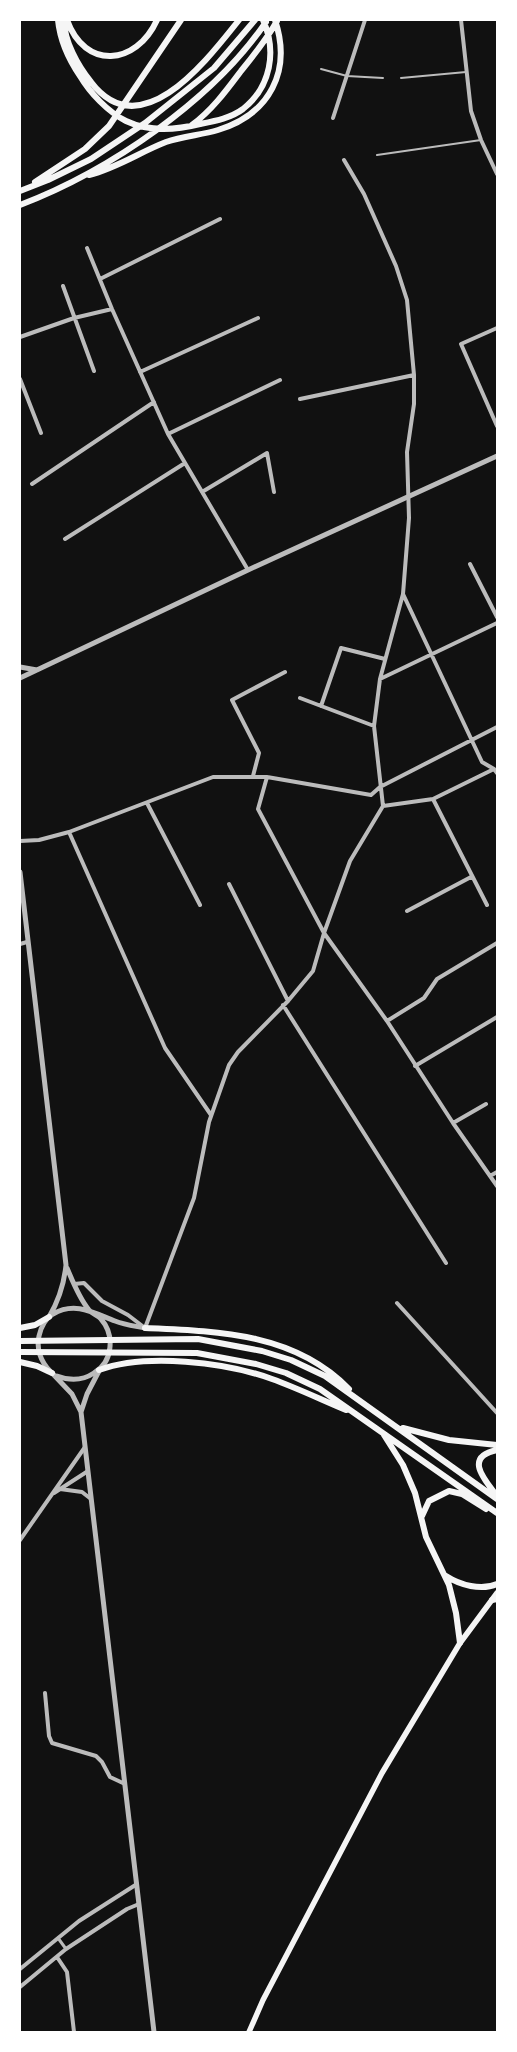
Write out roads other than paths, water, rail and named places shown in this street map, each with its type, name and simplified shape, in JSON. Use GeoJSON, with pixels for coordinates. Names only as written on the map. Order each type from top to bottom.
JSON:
{"type":"FeatureCollection","features":[{"type":"Feature","properties":{"kind":"highway"},"geometry":{"type":"LineString","coordinates":[[58,20],[63,41],[73,65],[86,86],[106,107],[125,121],[146,128],[168,130],[223,119],[243,108],[256,95],[268,76],[272,58],[270,40],[263,20]]}},
{"type":"Feature","properties":{"kind":"highway"},"geometry":{"type":"LineString","coordinates":[[66,20],[70,30],[80,44],[95,54],[112,57],[128,53],[144,42],[157,20]]}},
{"type":"Feature","properties":{"kind":"highway"},"geometry":{"type":"LineString","coordinates":[[66,20],[68,39],[76,58],[95,88],[116,104],[133,107],[150,104],[164,97],[207,60],[238,20]]}},
{"type":"Feature","properties":{"kind":"highway"},"geometry":{"type":"LineString","coordinates":[[23,190],[85,149],[109,126],[181,20]]}},
{"type":"Feature","properties":{"kind":"highway"},"geometry":{"type":"LineString","coordinates":[[23,190],[92,159],[145,123],[214,68],[255,20]]}},
{"type":"Feature","properties":{"kind":"highway"},"geometry":{"type":"LineString","coordinates":[[20,205],[55,192],[154,132],[223,74],[268,20]]}},
{"type":"Feature","properties":{"kind":"highway"},"geometry":{"type":"LineString","coordinates":[[189,127],[215,105],[258,50],[276,20]]}},
{"type":"Feature","properties":{"kind":"highway"},"geometry":{"type":"LineString","coordinates":[[82,176],[108,170],[168,142],[218,130],[240,121],[258,108],[271,93],[277,78],[282,46],[276,20]]}},
{"type":"Feature","properties":{"kind":"highway"},"geometry":{"type":"LineString","coordinates":[[20,1328],[35,1325],[49,1317]]}},
{"type":"Feature","properties":{"kind":"highway"},"geometry":{"type":"LineString","coordinates":[[146,1328],[206,1330],[274,1343],[298,1351],[313,1360],[339,1379],[358,1398]]}},
{"type":"Feature","properties":{"kind":"highway"},"geometry":{"type":"LineString","coordinates":[[20,1341],[198,1339],[262,1351],[291,1360],[325,1376],[497,1497]]}},
{"type":"Feature","properties":{"kind":"highway"},"geometry":{"type":"LineString","coordinates":[[20,1352],[197,1353],[256,1364],[286,1373],[320,1389],[497,1513]]}},
{"type":"Feature","properties":{"kind":"highway"},"geometry":{"type":"LineString","coordinates":[[99,1370],[116,1364],[173,1361],[223,1367],[271,1379],[357,1414]]}},
{"type":"Feature","properties":{"kind":"highway"},"geometry":{"type":"LineString","coordinates":[[20,1362],[37,1366],[52,1373]]}},
{"type":"Feature","properties":{"kind":"highway"},"geometry":{"type":"LineString","coordinates":[[398,1426],[449,1440],[497,1445]]}},
{"type":"Feature","properties":{"kind":"highway"},"geometry":{"type":"LineString","coordinates":[[382,1431],[403,1465],[416,1493],[426,1537],[444,1574],[455,1605],[460,1643]]}},
{"type":"Feature","properties":{"kind":"highway"},"geometry":{"type":"LineString","coordinates":[[497,1450],[488,1452],[482,1457],[479,1468],[484,1480],[497,1497]]}},
{"type":"Feature","properties":{"kind":"highway"},"geometry":{"type":"LineString","coordinates":[[422,1516],[429,1501],[450,1491],[462,1494],[479,1506],[497,1513]]}},
{"type":"Feature","properties":{"kind":"highway"},"geometry":{"type":"LineString","coordinates":[[444,1574],[452,1580],[472,1586],[487,1588],[497,1584]]}},
{"type":"Feature","properties":{"kind":"main road"},"geometry":{"type":"LineString","coordinates":[[249,2032],[263,2000],[382,1773],[460,1643],[494,1600],[497,1593]]}},
{"type":"Feature","properties":{"kind":"street"},"geometry":{"type":"LineString","coordinates":[[333,118],[365,20]]}},
{"type":"Feature","properties":{"kind":"street"},"geometry":{"type":"LineString","coordinates":[[461,20],[471,111],[481,140],[497,174]]}},
{"type":"Feature","properties":{"kind":"street"},"geometry":{"type":"LineString","coordinates":[[146,1328],[194,1198],[211,1115],[229,1065],[238,1052],[288,1001],[313,971],[324,933],[350,862],[383,806],[374,726],[380,679],[403,594],[409,518],[407,452],[414,404],[414,375],[407,300],[396,266],[364,194],[344,160]]}},
{"type":"Feature","properties":{"kind":"street"},"geometry":{"type":"LineString","coordinates":[[100,279],[220,219]]}},
{"type":"Feature","properties":{"kind":"street"},"geometry":{"type":"LineString","coordinates":[[88,248],[112,309],[168,434],[248,570]]}},
{"type":"Feature","properties":{"kind":"street"},"geometry":{"type":"LineString","coordinates":[[63,286],[94,372]]}},
{"type":"Feature","properties":{"kind":"street"},"geometry":{"type":"LineString","coordinates":[[20,336],[74,318],[112,309]]}},
{"type":"Feature","properties":{"kind":"street"},"geometry":{"type":"LineString","coordinates":[[140,372],[258,318]]}},
{"type":"Feature","properties":{"kind":"street"},"geometry":{"type":"LineString","coordinates":[[497,328],[461,344],[497,426]]}},
{"type":"Feature","properties":{"kind":"street"},"geometry":{"type":"LineString","coordinates":[[300,399],[414,375]]}},
{"type":"Feature","properties":{"kind":"street"},"geometry":{"type":"LineString","coordinates":[[20,380],[41,434]]}},
{"type":"Feature","properties":{"kind":"street"},"geometry":{"type":"LineString","coordinates":[[168,434],[280,380]]}},
{"type":"Feature","properties":{"kind":"street"},"geometry":{"type":"LineString","coordinates":[[32,484],[154,402]]}},
{"type":"Feature","properties":{"kind":"street"},"geometry":{"type":"LineString","coordinates":[[202,492],[267,453],[274,492]]}},
{"type":"Feature","properties":{"kind":"street"},"geometry":{"type":"LineString","coordinates":[[20,678],[248,570],[497,456]]}},
{"type":"Feature","properties":{"kind":"street"},"geometry":{"type":"LineString","coordinates":[[65,539],[185,463]]}},
{"type":"Feature","properties":{"kind":"street"},"geometry":{"type":"LineString","coordinates":[[470,564],[497,617]]}},
{"type":"Feature","properties":{"kind":"street"},"geometry":{"type":"LineString","coordinates":[[403,594],[482,762],[496,771]]}},
{"type":"Feature","properties":{"kind":"street"},"geometry":{"type":"LineString","coordinates":[[380,679],[497,623]]}},
{"type":"Feature","properties":{"kind":"street"},"geometry":{"type":"LineString","coordinates":[[321,706],[341,648],[385,659]]}},
{"type":"Feature","properties":{"kind":"street"},"geometry":{"type":"LineString","coordinates":[[20,667],[37,670]]}},
{"type":"Feature","properties":{"kind":"street"},"geometry":{"type":"LineString","coordinates":[[253,776],[259,753],[232,700],[285,672]]}},
{"type":"Feature","properties":{"kind":"street"},"geometry":{"type":"LineString","coordinates":[[300,698],[374,726]]}},
{"type":"Feature","properties":{"kind":"street"},"geometry":{"type":"LineString","coordinates":[[20,841],[39,840],[68,832],[214,777],[267,777],[371,795],[380,787],[497,727]]}},
{"type":"Feature","properties":{"kind":"street"},"geometry":{"type":"LineString","coordinates":[[383,806],[433,799],[496,771]]}},
{"type":"Feature","properties":{"kind":"street"},"geometry":{"type":"LineString","coordinates":[[267,777],[258,809],[324,933],[387,1021],[453,1123],[497,1186]]}},
{"type":"Feature","properties":{"kind":"street"},"geometry":{"type":"LineString","coordinates":[[433,799],[471,877],[487,905]]}},
{"type":"Feature","properties":{"kind":"street"},"geometry":{"type":"LineString","coordinates":[[147,803],[200,905]]}},
{"type":"Feature","properties":{"kind":"street"},"geometry":{"type":"LineString","coordinates":[[68,832],[165,1048],[211,1115]]}},
{"type":"Feature","properties":{"kind":"street"},"geometry":{"type":"LineString","coordinates":[[20,872],[66,1265],[64,1284],[58,1301],[41,1329],[37,1343],[40,1357],[72,1394],[81,1412],[154,2032]]}},
{"type":"Feature","properties":{"kind":"street"},"geometry":{"type":"LineString","coordinates":[[407,911],[471,877]]}},
{"type":"Feature","properties":{"kind":"street"},"geometry":{"type":"LineString","coordinates":[[229,884],[288,1001]]}},
{"type":"Feature","properties":{"kind":"street"},"geometry":{"type":"LineString","coordinates":[[20,944],[27,942]]}},
{"type":"Feature","properties":{"kind":"street"},"geometry":{"type":"LineString","coordinates":[[387,1021],[424,998],[437,979],[497,943]]}},
{"type":"Feature","properties":{"kind":"street"},"geometry":{"type":"LineString","coordinates":[[283,1006],[446,1263]]}},
{"type":"Feature","properties":{"kind":"street"},"geometry":{"type":"LineString","coordinates":[[416,1066],[497,1017]]}},
{"type":"Feature","properties":{"kind":"street"},"geometry":{"type":"LineString","coordinates":[[453,1123],[486,1104]]}},
{"type":"Feature","properties":{"kind":"street"},"geometry":{"type":"LineString","coordinates":[[490,1176],[497,1172]]}},
{"type":"Feature","properties":{"kind":"street"},"geometry":{"type":"LineString","coordinates":[[66,1265],[74,1284],[89,1310],[101,1319],[108,1331],[111,1345],[108,1359],[99,1370],[87,1394],[81,1412]]}},
{"type":"Feature","properties":{"kind":"street"},"geometry":{"type":"LineString","coordinates":[[74,1284],[84,1283],[102,1301],[128,1315],[146,1328]]}},
{"type":"Feature","properties":{"kind":"street"},"geometry":{"type":"LineString","coordinates":[[398,1303],[497,1413]]}},
{"type":"Feature","properties":{"kind":"street"},"geometry":{"type":"LineString","coordinates":[[49,1317],[61,1310],[75,1307],[89,1310],[129,1326],[146,1328]]}},
{"type":"Feature","properties":{"kind":"street"},"geometry":{"type":"LineString","coordinates":[[52,1373],[59,1377],[73,1380],[87,1378],[99,1370]]}},
{"type":"Feature","properties":{"kind":"street"},"geometry":{"type":"LineString","coordinates":[[20,1540],[85,1447]]}},
{"type":"Feature","properties":{"kind":"street"},"geometry":{"type":"LineString","coordinates":[[52,1494],[88,1471]]}},
{"type":"Feature","properties":{"kind":"street"},"geometry":{"type":"LineString","coordinates":[[60,1489],[82,1492],[91,1499]]}},
{"type":"Feature","properties":{"kind":"street"},"geometry":{"type":"LineString","coordinates":[[45,1694],[49,1736],[52,1743],[96,1756],[110,1776],[125,1784]]}},
{"type":"Feature","properties":{"kind":"street"},"geometry":{"type":"LineString","coordinates":[[20,1968],[80,1921],[137,1884]]}},
{"type":"Feature","properties":{"kind":"street"},"geometry":{"type":"LineString","coordinates":[[20,1987],[66,1949],[127,1909],[139,1904]]}},
{"type":"Feature","properties":{"kind":"street"},"geometry":{"type":"LineString","coordinates":[[58,1938],[66,1949]]}},
{"type":"Feature","properties":{"kind":"street"},"geometry":{"type":"LineString","coordinates":[[56,1957],[67,1972],[74,2032]]}},
{"type":"Feature","properties":{"kind":"lane"},"geometry":{"type":"LineString","coordinates":[[321,69],[347,76],[383,78]]}},
{"type":"Feature","properties":{"kind":"lane"},"geometry":{"type":"LineString","coordinates":[[401,78],[466,72]]}},
{"type":"Feature","properties":{"kind":"lane"},"geometry":{"type":"LineString","coordinates":[[377,155],[481,140]]}}]}
